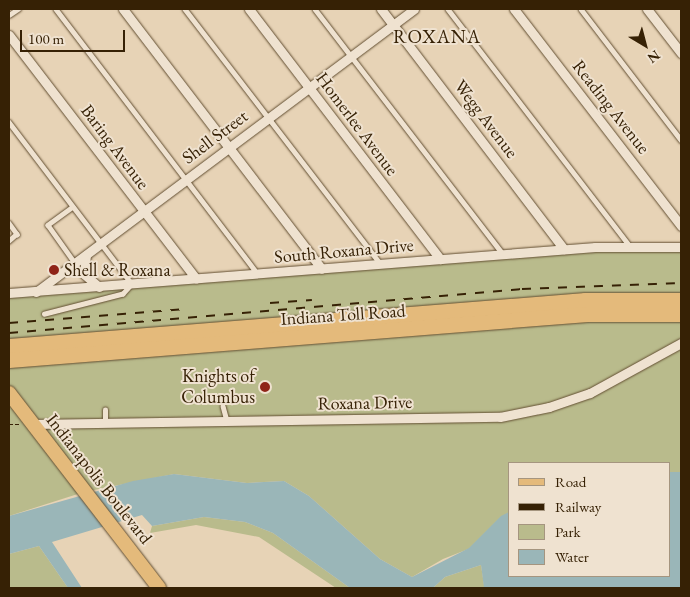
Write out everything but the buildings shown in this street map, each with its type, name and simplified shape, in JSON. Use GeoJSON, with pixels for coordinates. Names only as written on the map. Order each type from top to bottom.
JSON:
{"type":"FeatureCollection","features":[{"type":"Feature","properties":{"kind":"highway","name":"Indiana Toll Road"},"geometry":{"type":"LineString","coordinates":[[9,346],[585,300],[681,300]]}},
{"type":"Feature","properties":{"kind":"highway","name":"Indiana Toll Road"},"geometry":{"type":"LineString","coordinates":[[12,360],[587,314],[676,313]]}},
{"type":"Feature","properties":{"kind":"main road","name":"Indianapolis Boulevard"},"geometry":{"type":"LineString","coordinates":[[9,393],[159,588]]}},
{"type":"Feature","properties":{"kind":"street"},"geometry":{"type":"LineString","coordinates":[[123,9],[322,269]]}},
{"type":"Feature","properties":{"kind":"street","name":"Homerlee Avenue"},"geometry":{"type":"LineString","coordinates":[[248,9],[440,259]]}},
{"type":"Feature","properties":{"kind":"street","name":"Wegg Avenue"},"geometry":{"type":"LineString","coordinates":[[381,9],[564,249]]}},
{"type":"Feature","properties":{"kind":"street","name":"Shell Street"},"geometry":{"type":"LineString","coordinates":[[36,292],[414,9]]}},
{"type":"Feature","properties":{"kind":"street","name":"Reading Avenue"},"geometry":{"type":"LineString","coordinates":[[514,9],[681,226]]}},
{"type":"Feature","properties":{"kind":"street"},"geometry":{"type":"LineString","coordinates":[[647,9],[681,53]]}},
{"type":"Feature","properties":{"kind":"street","name":"Baring Avenue"},"geometry":{"type":"LineString","coordinates":[[9,35],[196,279]]}},
{"type":"Feature","properties":{"kind":"street","name":"South Roxana Drive"},"geometry":{"type":"LineString","coordinates":[[12,293],[564,249],[630,246],[681,247]]}},
{"type":"Feature","properties":{"kind":"street"},"geometry":{"type":"LineString","coordinates":[[86,254],[84,274],[99,287]]}},
{"type":"Feature","properties":{"kind":"street","name":"Roxana Drive"},"geometry":{"type":"LineString","coordinates":[[32,424],[227,421],[290,416],[484,418],[526,413],[605,387],[681,343]]}},
{"type":"Feature","properties":{"kind":"lane"},"geometry":{"type":"LineString","coordinates":[[9,16],[18,9]]}},
{"type":"Feature","properties":{"kind":"lane"},"geometry":{"type":"LineString","coordinates":[[56,9],[258,274]]}},
{"type":"Feature","properties":{"kind":"lane"},"geometry":{"type":"LineString","coordinates":[[185,9],[381,264]]}},
{"type":"Feature","properties":{"kind":"lane"},"geometry":{"type":"LineString","coordinates":[[315,9],[502,254]]}},
{"type":"Feature","properties":{"kind":"lane"},"geometry":{"type":"LineString","coordinates":[[448,9],[630,246]]}},
{"type":"Feature","properties":{"kind":"lane"},"geometry":{"type":"LineString","coordinates":[[581,9],[681,140]]}},
{"type":"Feature","properties":{"kind":"lane"},"geometry":{"type":"LineString","coordinates":[[9,122],[132,284],[123,294],[45,314]]}},
{"type":"Feature","properties":{"kind":"lane"},"geometry":{"type":"LineString","coordinates":[[73,207],[48,225],[75,263]]}},
{"type":"Feature","properties":{"kind":"lane"},"geometry":{"type":"LineString","coordinates":[[9,223],[17,234],[9,241]]}},
{"type":"Feature","properties":{"kind":"lane"},"geometry":{"type":"LineString","coordinates":[[9,285],[12,293]]}},
{"type":"Feature","properties":{"kind":"lane"},"geometry":{"type":"LineString","coordinates":[[222,406],[227,421]]}},
{"type":"Feature","properties":{"kind":"lane"},"geometry":{"type":"LineString","coordinates":[[105,410],[105,423]]}},
{"type":"Feature","properties":{"kind":"green space"},"geometry":{"type":"Polygon","coordinates":[[[681,247],[681,494],[670,494],[670,462],[508,462],[508,533],[443,559],[412,577],[380,559],[309,496],[284,481],[247,483],[174,474],[84,492],[9,516],[9,293],[502,253],[681,247]]]}},
{"type":"Feature","properties":{"kind":"green space"},"geometry":{"type":"Polygon","coordinates":[[[204,517],[245,522],[273,533],[350,588],[336,588],[259,537],[196,525],[150,533],[152,526],[204,517]]]}},
{"type":"Feature","properties":{"kind":"green space"},"geometry":{"type":"Polygon","coordinates":[[[39,546],[68,588],[9,588],[9,554],[39,546]]]}},
{"type":"Feature","properties":{"kind":"green space"},"geometry":{"type":"Polygon","coordinates":[[[481,565],[484,585],[508,576],[681,588],[433,588],[445,577],[481,565]]]}},
{"type":"Feature","properties":{"kind":"water"},"geometry":{"type":"Polygon","coordinates":[[[670,472],[681,472],[681,588],[484,588],[481,565],[445,577],[433,588],[350,588],[273,533],[245,522],[204,517],[152,526],[142,515],[52,542],[82,588],[68,588],[39,546],[9,554],[9,516],[133,481],[174,474],[247,483],[284,481],[309,496],[380,559],[412,577],[469,548],[501,516],[508,512],[508,577],[670,577],[670,472]]]}},
{"type":"Feature","properties":{"kind":"railway"},"geometry":{"type":"LineString","coordinates":[[9,333],[522,289],[681,283]]}},
{"type":"Feature","properties":{"kind":"railway"},"geometry":{"type":"LineString","coordinates":[[270,303],[312,300]]}},
{"type":"Feature","properties":{"kind":"railway"},"geometry":{"type":"LineString","coordinates":[[9,323],[185,309]]}},
{"type":"Feature","properties":{"kind":"place","name":"Shell & Roxana"},"geometry":{"type":"Point","coordinates":[54,270]}},
{"type":"Feature","properties":{"kind":"place","name":"Knights of Columbus"},"geometry":{"type":"Point","coordinates":[265,387]}},
{"type":"Feature","properties":{"kind":"district","name":"ROXANA"},"geometry":{"type":"Point","coordinates":[437,37]}}]}
